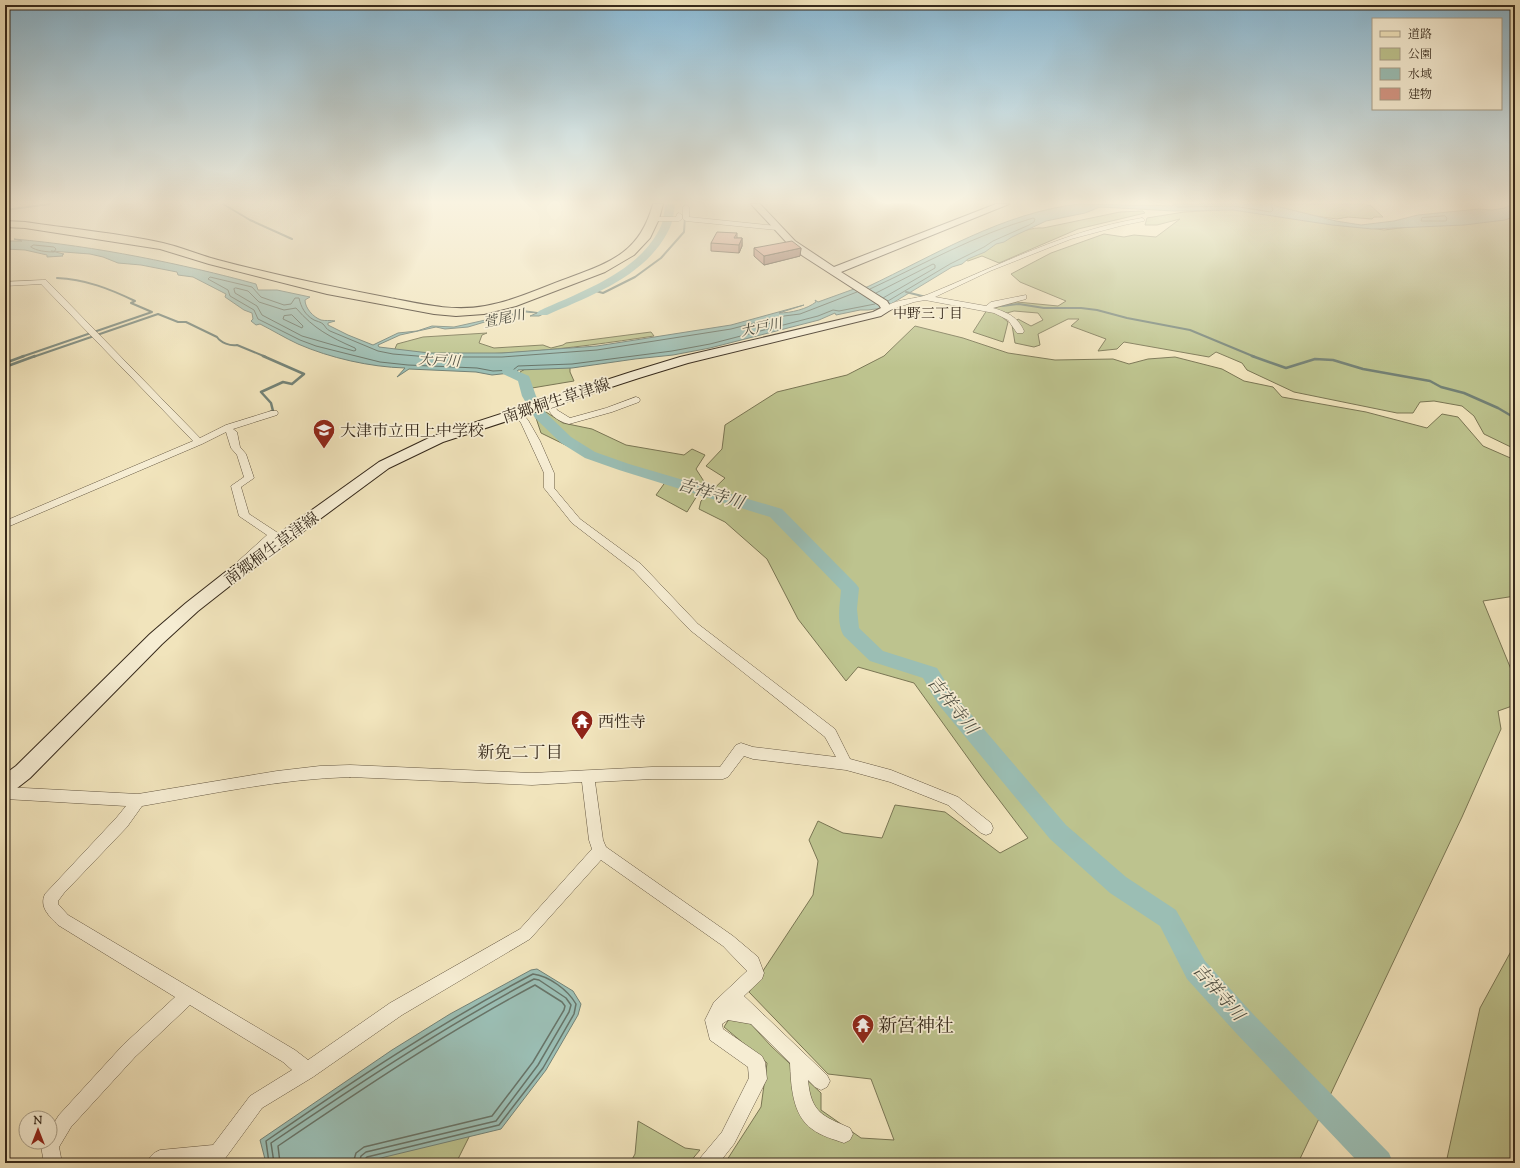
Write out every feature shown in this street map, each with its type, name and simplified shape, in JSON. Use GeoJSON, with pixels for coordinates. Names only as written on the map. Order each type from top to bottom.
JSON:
{"type":"FeatureCollection","features":[{"type":"Feature","properties":{"kind":"main road"},"geometry":{"type":"LineString","coordinates":[[202,259],[327,290],[434,310],[456,312],[484,310],[512,303],[601,270],[621,259]]}},
{"type":"Feature","properties":{"kind":"main road"},"geometry":{"type":"LineString","coordinates":[[812,259],[824,267],[834,271],[887,308]]}},
{"type":"Feature","properties":{"kind":"main road"},"geometry":{"type":"LineString","coordinates":[[834,271],[866,259]]}},
{"type":"Feature","properties":{"kind":"main road","name":"南郷桐生草津線"},"geometry":{"type":"LineString","coordinates":[[5,786],[23,772],[156,639],[192,607],[234,574],[384,465],[438,440],[549,402],[684,360],[877,314],[887,308]]}},
{"type":"Feature","properties":{"kind":"street"},"geometry":{"type":"LineString","coordinates":[[887,308],[927,297],[1017,259]]}},
{"type":"Feature","properties":{"kind":"street"},"geometry":{"type":"LineString","coordinates":[[5,284],[43,282],[199,442]]}},
{"type":"Feature","properties":{"kind":"street"},"geometry":{"type":"LineString","coordinates":[[927,297],[987,308],[1010,317],[1018,324],[1020,331]]}},
{"type":"Feature","properties":{"kind":"street"},"geometry":{"type":"LineString","coordinates":[[987,308],[1023,297]]}},
{"type":"Feature","properties":{"kind":"street"},"geometry":{"type":"LineString","coordinates":[[549,402],[551,409],[569,421],[610,410],[636,400]]}},
{"type":"Feature","properties":{"kind":"street"},"geometry":{"type":"LineString","coordinates":[[5,525],[199,442],[227,428],[274,413]]}},
{"type":"Feature","properties":{"kind":"street"},"geometry":{"type":"LineString","coordinates":[[517,413],[525,422],[549,473],[549,488],[576,521],[637,567],[694,627],[830,733],[846,764]]}},
{"type":"Feature","properties":{"kind":"street"},"geometry":{"type":"LineString","coordinates":[[227,428],[232,432],[236,448],[241,454],[249,478],[236,486],[244,516],[274,535],[257,548],[234,570],[234,574]]}},
{"type":"Feature","properties":{"kind":"street"},"geometry":{"type":"LineString","coordinates":[[5,793],[138,800],[210,786],[320,772],[366,771],[438,776],[532,779],[652,773],[723,773],[741,749],[753,753],[846,764],[890,776],[953,801],[986,828]]}},
{"type":"Feature","properties":{"kind":"street"},"geometry":{"type":"LineString","coordinates":[[588,776],[596,840],[600,851],[728,941],[752,963],[756,973],[720,1008],[713,1020],[716,1034],[756,1062],[758,1079],[728,1138],[707,1163]]}},
{"type":"Feature","properties":{"kind":"street"},"geometry":{"type":"LineString","coordinates":[[138,800],[122,822],[59,888],[50,900],[51,907],[63,920],[289,1056],[306,1071]]}},
{"type":"Feature","properties":{"kind":"street"},"geometry":{"type":"LineString","coordinates":[[156,1163],[160,1159],[218,1154],[256,1102],[306,1071],[396,1008],[525,934],[600,851]]}},
{"type":"Feature","properties":{"kind":"street"},"geometry":{"type":"LineString","coordinates":[[53,1163],[50,1146],[65,1121],[129,1051],[189,995]]}},
{"type":"Feature","properties":{"kind":"street"},"geometry":{"type":"LineString","coordinates":[[732,995],[821,1081]]}},
{"type":"Feature","properties":{"kind":"street"},"geometry":{"type":"LineString","coordinates":[[713,1020],[727,1012],[755,1018]]}},
{"type":"Feature","properties":{"kind":"street"},"geometry":{"type":"LineString","coordinates":[[798,1059],[799,1084],[806,1109],[816,1122],[844,1134]]}},
{"type":"Feature","properties":{"kind":"green space"},"geometry":{"type":"Polygon","coordinates":[[[964,259],[975,259],[968,261],[964,259]]]}},
{"type":"Feature","properties":{"kind":"green space"},"geometry":{"type":"Polygon","coordinates":[[[988,259],[1009,259],[999,263],[988,259]]]}},
{"type":"Feature","properties":{"kind":"green space"},"geometry":{"type":"Polygon","coordinates":[[[1041,259],[1515,259],[1515,449],[1484,434],[1474,416],[1462,406],[1434,401],[1420,402],[1413,413],[1397,413],[1294,392],[1247,370],[1242,363],[1216,352],[1209,357],[1124,342],[1117,349],[1098,351],[1106,339],[1071,326],[1079,319],[1068,319],[1038,334],[1040,345],[1034,347],[1015,343],[1012,325],[1018,319],[1031,326],[1043,320],[1038,313],[1014,311],[1000,315],[1008,322],[1003,342],[973,332],[987,310],[1017,302],[1058,306],[1066,301],[1020,282],[1011,274],[1041,259]]]}},
{"type":"Feature","properties":{"kind":"green space"},"geometry":{"type":"Polygon","coordinates":[[[915,326],[963,338],[1008,353],[1055,360],[1113,359],[1129,364],[1148,359],[1175,357],[1222,369],[1244,381],[1273,387],[1282,397],[1366,412],[1427,428],[1442,414],[1458,417],[1483,446],[1515,460],[1515,596],[1483,601],[1515,679],[1515,705],[1498,711],[1501,729],[1462,817],[1298,1163],[725,1163],[761,1107],[767,1063],[724,1027],[736,1008],[771,1046],[821,1093],[821,1110],[861,1138],[894,1140],[871,1079],[828,1074],[749,992],[813,895],[818,861],[809,840],[818,821],[843,833],[882,838],[895,805],[945,812],[1000,853],[1028,838],[914,683],[858,667],[846,681],[798,619],[767,559],[725,522],[699,509],[701,501],[725,478],[706,466],[722,449],[725,425],[777,392],[847,375],[884,356],[915,326]]]}},
{"type":"Feature","properties":{"kind":"green space"},"geometry":{"type":"Polygon","coordinates":[[[651,332],[654,336],[525,352],[460,354],[394,351],[397,344],[423,337],[487,333],[482,335],[479,343],[494,348],[543,345],[551,348],[566,343],[651,332]]]}},
{"type":"Feature","properties":{"kind":"green space"},"geometry":{"type":"Polygon","coordinates":[[[570,367],[570,372],[574,381],[532,388],[523,383],[520,372],[527,368],[570,367]]]}},
{"type":"Feature","properties":{"kind":"green space"},"geometry":{"type":"Polygon","coordinates":[[[546,412],[563,423],[592,429],[626,445],[684,455],[692,449],[705,455],[696,469],[705,483],[687,512],[656,495],[669,477],[588,456],[541,433],[536,418],[546,412]]]}},
{"type":"Feature","properties":{"kind":"green space"},"geometry":{"type":"Polygon","coordinates":[[[1515,944],[1515,1163],[1446,1163],[1480,1008],[1515,944]]]}},
{"type":"Feature","properties":{"kind":"green space"},"geometry":{"type":"Polygon","coordinates":[[[479,1117],[456,1163],[319,1163],[479,1117]]]}},
{"type":"Feature","properties":{"kind":"green space"},"geometry":{"type":"Polygon","coordinates":[[[638,1121],[685,1148],[700,1150],[689,1163],[653,1163],[647,1161],[646,1163],[630,1163],[635,1154],[638,1121]]]}},
{"type":"Feature","properties":{"kind":"water","name":"大戸川"},"geometry":{"type":"Polygon","coordinates":[[[107,259],[146,259],[256,284],[258,290],[277,290],[310,297],[305,300],[305,303],[315,317],[321,320],[335,321],[328,323],[328,325],[373,345],[398,333],[417,331],[432,326],[454,327],[526,311],[541,313],[566,301],[562,305],[539,316],[530,316],[537,313],[526,312],[498,318],[468,327],[445,329],[436,327],[400,335],[378,345],[379,347],[429,353],[502,353],[597,346],[731,325],[804,305],[779,313],[799,310],[816,302],[815,300],[818,302],[854,289],[867,287],[925,259],[969,259],[962,264],[952,267],[882,308],[860,310],[836,315],[835,313],[819,320],[710,348],[673,355],[572,368],[518,370],[517,372],[525,379],[527,384],[510,373],[492,375],[476,372],[409,369],[397,377],[405,368],[364,364],[323,354],[298,344],[260,324],[256,325],[251,321],[253,319],[252,313],[244,310],[225,297],[226,294],[193,277],[178,275],[177,272],[141,265],[118,263],[107,259]]]}},
{"type":"Feature","properties":{"kind":"water"},"geometry":{"type":"Polygon","coordinates":[[[537,969],[573,991],[581,1004],[578,1015],[546,1070],[501,1129],[360,1163],[266,1163],[260,1140],[392,1050],[450,1014],[531,970],[537,969]]]}},
{"type":"Feature","properties":{"kind":"waterway","name":"萱尾川"},"geometry":{"type":"LineString","coordinates":[[543,313],[577,298],[613,279],[641,259]]}},
{"type":"Feature","properties":{"kind":"waterway"},"geometry":{"type":"LineString","coordinates":[[592,290],[603,293],[635,277],[660,259]]}},
{"type":"Feature","properties":{"kind":"waterway"},"geometry":{"type":"LineString","coordinates":[[21,357],[152,312],[131,303],[135,301],[116,292],[77,280],[57,278]]}},
{"type":"Feature","properties":{"kind":"waterway"},"geometry":{"type":"LineString","coordinates":[[906,292],[926,297]]}},
{"type":"Feature","properties":{"kind":"waterway"},"geometry":{"type":"LineString","coordinates":[[1002,306],[1019,304],[1044,308],[1081,308],[1097,310],[1127,318],[1190,330],[1255,357]]}},
{"type":"Feature","properties":{"kind":"waterway"},"geometry":{"type":"LineString","coordinates":[[33,357],[158,314],[178,322],[186,322],[217,337],[226,344],[237,345],[266,357]]}},
{"type":"Feature","properties":{"kind":"waterway"},"geometry":{"type":"LineString","coordinates":[[5,363],[24,356]]}},
{"type":"Feature","properties":{"kind":"waterway"},"geometry":{"type":"LineString","coordinates":[[5,367],[35,356]]}},
{"type":"Feature","properties":{"kind":"waterway"},"geometry":{"type":"LineString","coordinates":[[263,356],[304,374],[292,384],[283,382],[261,392],[271,403],[273,411],[270,412]]}},
{"type":"Feature","properties":{"kind":"waterway"},"geometry":{"type":"LineString","coordinates":[[1252,356],[1286,368],[1315,359],[1333,360],[1363,369],[1430,381],[1441,387],[1464,393],[1498,408],[1515,418]]}},
{"type":"Feature","properties":{"kind":"waterway","name":"吉祥寺川"},"geometry":{"type":"LineString","coordinates":[[508,371],[524,379],[529,396],[540,415],[566,440],[590,455],[624,467],[776,513],[850,588],[848,609],[850,631],[877,656],[930,673],[945,698],[1058,832],[1118,885],[1168,918],[1196,970],[1244,1023],[1379,1163]]}},
{"type":"Feature","properties":{"kind":"waterway","name":"吉祥寺川"},"geometry":{"type":"LineString","coordinates":[[1372,1163],[1374,1158]]}},
{"type":"Feature","properties":{"kind":"place","name":"大津市立田上中学校"},"geometry":{"type":"Point","coordinates":[324,450]}},
{"type":"Feature","properties":{"kind":"place","name":"西性寺"},"geometry":{"type":"Point","coordinates":[582,740]}},
{"type":"Feature","properties":{"kind":"place","name":"新宮神社"},"geometry":{"type":"Point","coordinates":[863,1044]}},
{"type":"Feature","properties":{"kind":"district","name":"中野三丁目"},"geometry":{"type":"Point","coordinates":[928,313]}},
{"type":"Feature","properties":{"kind":"district","name":"新免二丁目"},"geometry":{"type":"Point","coordinates":[520,752]}}]}
